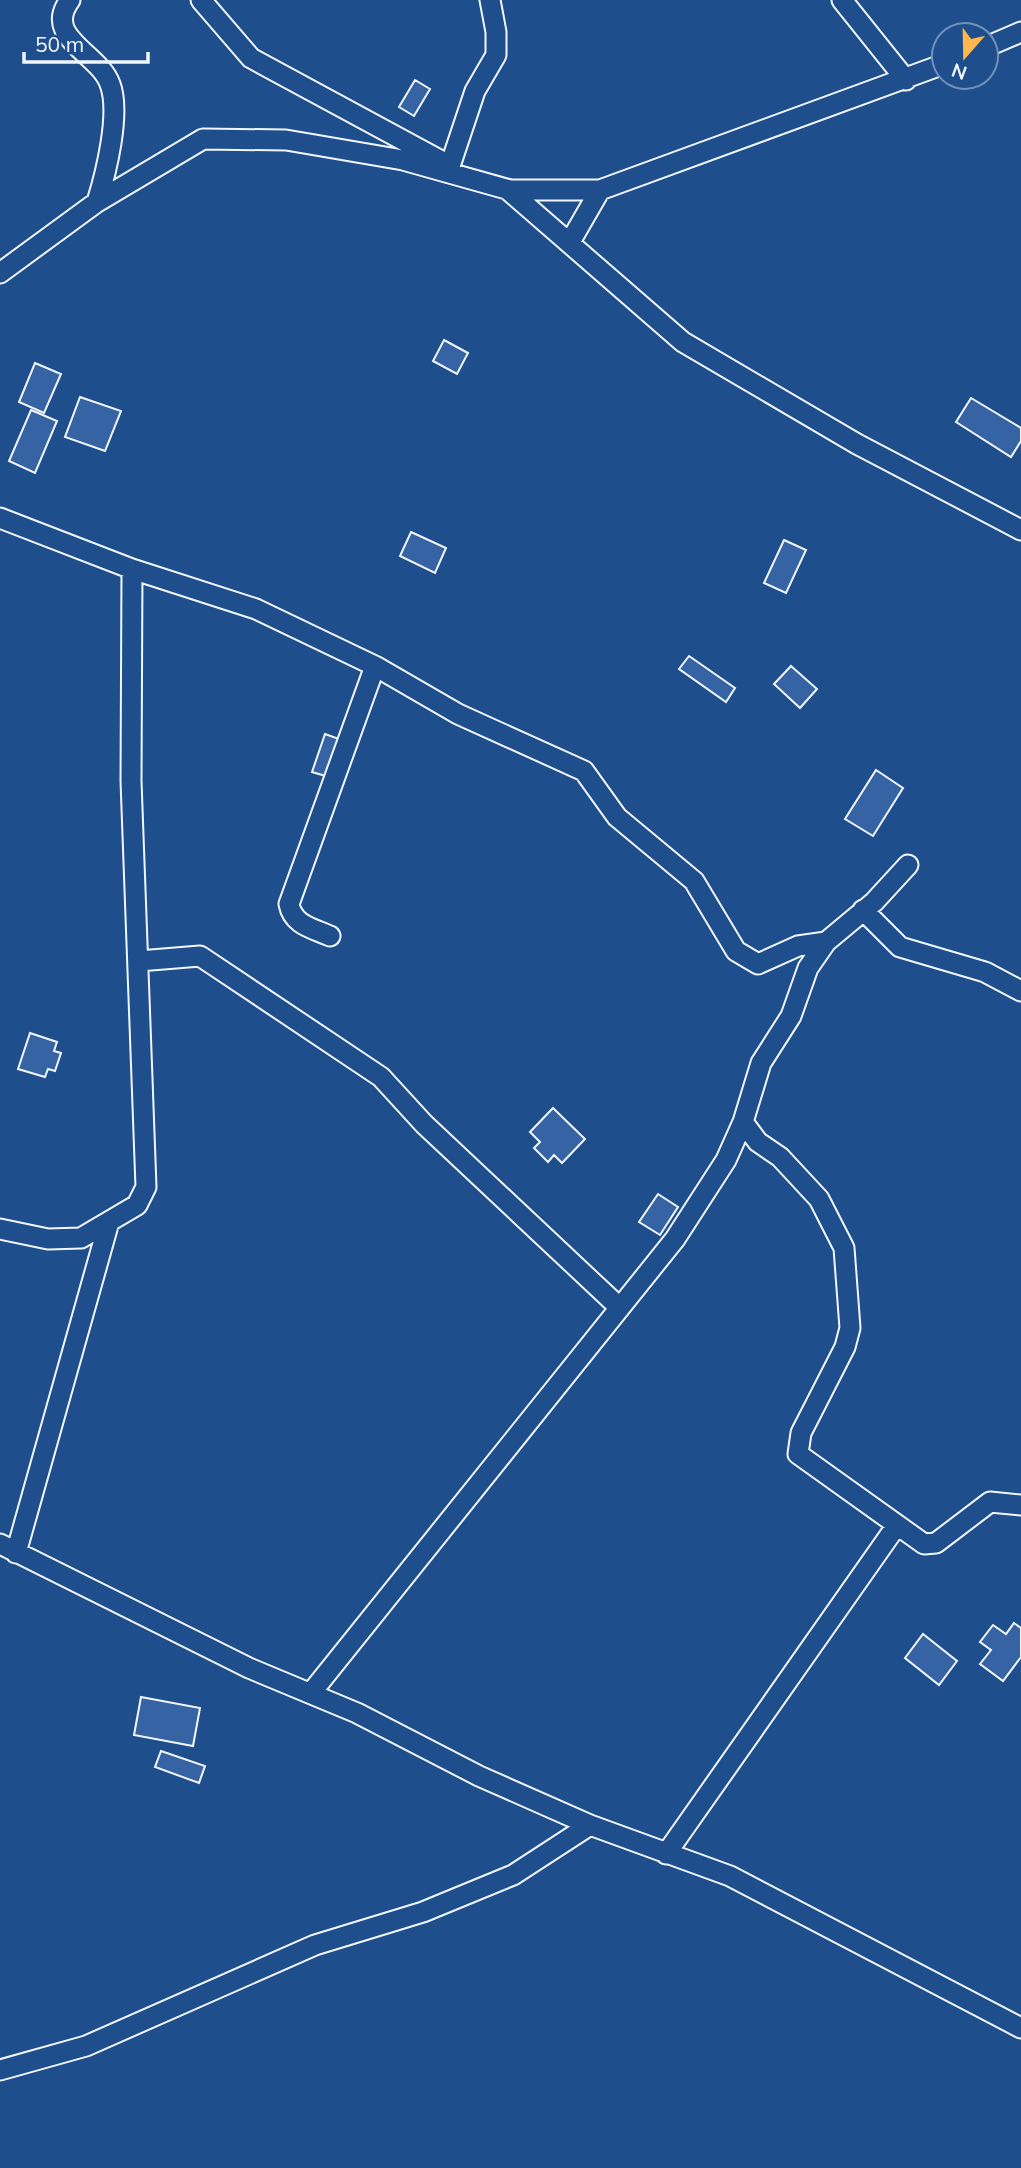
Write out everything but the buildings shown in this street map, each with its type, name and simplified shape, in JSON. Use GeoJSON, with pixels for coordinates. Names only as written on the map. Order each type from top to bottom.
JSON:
{"type":"FeatureCollection","features":[{"type":"Feature","properties":{"kind":"street"},"geometry":{"type":"LineString","coordinates":[[70,0],[65,6],[62,26],[67,38],[99,65],[110,84],[113,111],[105,178],[97,202]]}},
{"type":"Feature","properties":{"kind":"street"},"geometry":{"type":"LineString","coordinates":[[201,0],[251,58],[450,166],[510,190],[683,342],[857,444],[1021,530]]}},
{"type":"Feature","properties":{"kind":"street"},"geometry":{"type":"LineString","coordinates":[[450,166],[475,91],[496,55],[496,32],[490,0]]}},
{"type":"Feature","properties":{"kind":"street"},"geometry":{"type":"LineString","coordinates":[[842,0],[906,80]]}},
{"type":"Feature","properties":{"kind":"street"},"geometry":{"type":"LineString","coordinates":[[1000,41],[1021,32]]}},
{"type":"Feature","properties":{"kind":"street"},"geometry":{"type":"LineString","coordinates":[[0,273],[97,202],[203,139],[286,140],[403,160],[510,190],[600,190],[930,70]]}},
{"type":"Feature","properties":{"kind":"street"},"geometry":{"type":"LineString","coordinates":[[570,242],[600,190]]}},
{"type":"Feature","properties":{"kind":"street"},"geometry":{"type":"LineString","coordinates":[[0,518],[132,569],[256,609],[375,666],[458,714],[584,771],[617,817],[694,881],[736,951],[758,964],[798,946],[827,942]]}},
{"type":"Feature","properties":{"kind":"street"},"geometry":{"type":"LineString","coordinates":[[0,1229],[48,1239],[82,1238],[137,1205],[146,1187],[131,781],[132,569]]}},
{"type":"Feature","properties":{"kind":"street"},"geometry":{"type":"LineString","coordinates":[[330,936],[298,922],[291,914],[289,904],[375,666]]}},
{"type":"Feature","properties":{"kind":"street"},"geometry":{"type":"LineString","coordinates":[[311,1693],[675,1239],[726,1160],[743,1122],[761,1063],[791,1016],[808,968],[827,942],[908,865]]}},
{"type":"Feature","properties":{"kind":"street"},"geometry":{"type":"LineString","coordinates":[[863,910],[900,947],[985,972],[1021,991]]}},
{"type":"Feature","properties":{"kind":"street"},"geometry":{"type":"LineString","coordinates":[[798,946],[808,968]]}},
{"type":"Feature","properties":{"kind":"street"},"geometry":{"type":"LineString","coordinates":[[139,961],[200,956],[381,1077],[424,1124],[620,1308]]}},
{"type":"Feature","properties":{"kind":"street"},"geometry":{"type":"LineString","coordinates":[[743,1122],[758,1142],[780,1157],[819,1199],[844,1248],[850,1328],[845,1347],[801,1433],[798,1454],[924,1544],[936,1543],[990,1502],[1021,1505]]}},
{"type":"Feature","properties":{"kind":"street"},"geometry":{"type":"LineString","coordinates":[[108,1222],[8,1548],[249,1668],[357,1713],[479,1776],[590,1825],[730,1876],[1021,2028]]}},
{"type":"Feature","properties":{"kind":"street"},"geometry":{"type":"LineString","coordinates":[[666,1854],[897,1525]]}},
{"type":"Feature","properties":{"kind":"street"},"geometry":{"type":"LineString","coordinates":[[0,2070],[86,2046],[314,1945],[423,1912],[513,1875],[590,1825]]}}]}
